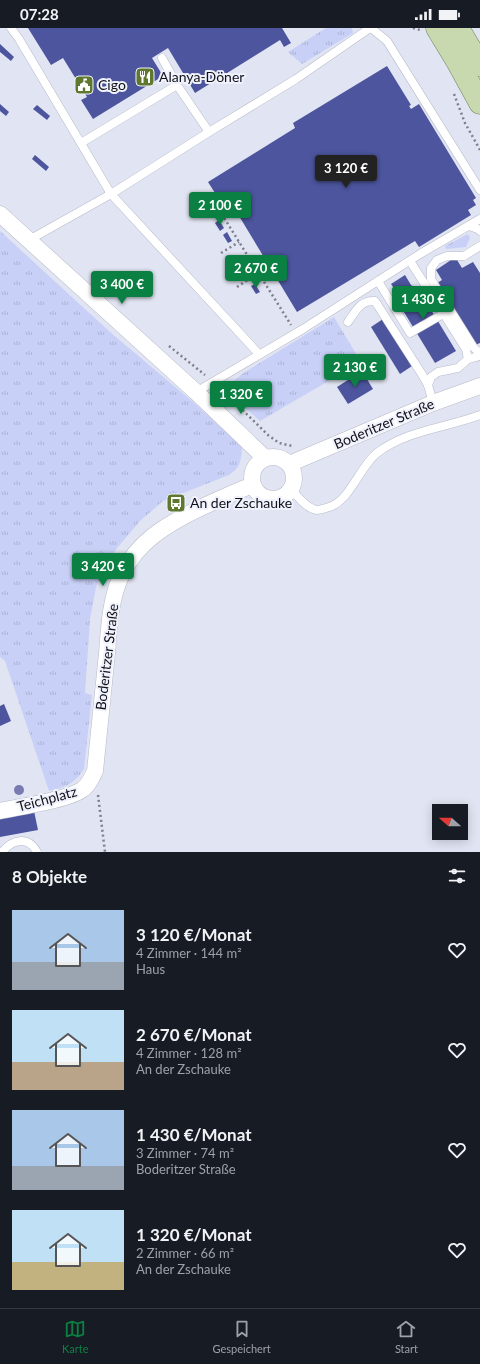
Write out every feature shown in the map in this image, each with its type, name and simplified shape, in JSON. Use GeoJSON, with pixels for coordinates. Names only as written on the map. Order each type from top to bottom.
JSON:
{"type":"FeatureCollection","features":[{"type":"Feature","properties":{"kind":"main road"},"geometry":{"type":"LineString","coordinates":[[458,28],[480,65]]}},
{"type":"Feature","properties":{"kind":"main road"},"geometry":{"type":"LineString","coordinates":[[430,29],[457,61],[480,103]]}},
{"type":"Feature","properties":{"kind":"street"},"geometry":{"type":"LineString","coordinates":[[0,214],[196,392],[265,458]]}},
{"type":"Feature","properties":{"kind":"street","name":"Boderitzer Straße"},"geometry":{"type":"LineString","coordinates":[[289,464],[433,403],[480,386]]}},
{"type":"Feature","properties":{"kind":"street"},"geometry":{"type":"LineString","coordinates":[[274,457],[282,459],[289,464],[293,472],[294,481],[286,496],[270,500],[262,497],[256,492],[252,485],[251,477],[253,469],[258,462],[265,458],[274,457]]}},
{"type":"Feature","properties":{"kind":"street","name":"Boderitzer Straße"},"geometry":{"type":"LineString","coordinates":[[90,780],[94,771],[109,624],[115,594],[121,577],[130,561],[140,548],[153,536],[180,519],[252,485]]}},
{"type":"Feature","properties":{"kind":"street","name":"Teichplatz"},"geometry":{"type":"LineString","coordinates":[[0,811],[74,794],[84,789],[90,780]]}},
{"type":"Feature","properties":{"kind":"lane"},"geometry":{"type":"LineString","coordinates":[[11,28],[111,194],[259,354]]}},
{"type":"Feature","properties":{"kind":"lane"},"geometry":{"type":"LineString","coordinates":[[29,240],[111,194],[296,79],[370,28],[387,41],[480,190]]}},
{"type":"Feature","properties":{"kind":"lane"},"geometry":{"type":"LineString","coordinates":[[162,58],[209,132]]}},
{"type":"Feature","properties":{"kind":"lane"},"geometry":{"type":"LineString","coordinates":[[81,143],[178,84]]}},
{"type":"Feature","properties":{"kind":"lane"},"geometry":{"type":"LineString","coordinates":[[196,392],[296,333],[480,219]]}},
{"type":"Feature","properties":{"kind":"lane"},"geometry":{"type":"LineString","coordinates":[[469,226],[480,231]]}},
{"type":"Feature","properties":{"kind":"lane"},"geometry":{"type":"LineString","coordinates":[[480,246],[464,256],[447,256],[437,260],[431,268],[431,279],[474,348],[480,353]]}},
{"type":"Feature","properties":{"kind":"lane"},"geometry":{"type":"LineString","coordinates":[[410,261],[466,349],[468,359]]}},
{"type":"Feature","properties":{"kind":"lane"},"geometry":{"type":"LineString","coordinates":[[378,281],[410,334],[443,314]]}},
{"type":"Feature","properties":{"kind":"lane"},"geometry":{"type":"LineString","coordinates":[[348,322],[361,304],[368,300],[375,301],[386,316],[428,385],[433,403]]}},
{"type":"Feature","properties":{"kind":"lane"},"geometry":{"type":"LineString","coordinates":[[428,385],[431,377],[438,372],[458,368],[468,359],[480,356]]}},
{"type":"Feature","properties":{"kind":"lane"},"geometry":{"type":"LineString","coordinates":[[291,489],[303,503],[317,510],[331,507],[340,501],[376,454],[392,444],[418,433],[464,421],[480,415]]}},
{"type":"Feature","properties":{"kind":"lane"},"geometry":{"type":"LineString","coordinates":[[2,852],[9,844],[24,841],[35,848],[37,852]]}},
{"type":"Feature","properties":{"kind":"path"},"geometry":{"type":"LineString","coordinates":[[413,28],[430,29]]}},
{"type":"Feature","properties":{"kind":"path"},"geometry":{"type":"LineString","coordinates":[[210,197],[296,333]]}},
{"type":"Feature","properties":{"kind":"path"},"geometry":{"type":"LineString","coordinates":[[210,217],[219,212]]}},
{"type":"Feature","properties":{"kind":"path"},"geometry":{"type":"LineString","coordinates":[[221,253],[239,242]]}},
{"type":"Feature","properties":{"kind":"path"},"geometry":{"type":"LineString","coordinates":[[237,287],[258,273]]}},
{"type":"Feature","properties":{"kind":"path"},"geometry":{"type":"LineString","coordinates":[[274,306],[278,304]]}},
{"type":"Feature","properties":{"kind":"path"},"geometry":{"type":"LineString","coordinates":[[213,382],[268,434]]}},
{"type":"Feature","properties":{"kind":"path"},"geometry":{"type":"LineString","coordinates":[[90,780],[99,796],[105,852]]}},
{"type":"Feature","properties":{"kind":"green space"},"geometry":{"type":"Polygon","coordinates":[[[326,28],[352,28],[353,33],[302,64],[288,52],[326,28]]]}},
{"type":"Feature","properties":{"kind":"green space"},"geometry":{"type":"Polygon","coordinates":[[[0,231],[110,332],[193,402],[242,447],[240,463],[233,472],[229,475],[163,501],[140,521],[117,548],[105,567],[96,587],[90,619],[85,693],[92,695],[84,769],[77,778],[69,784],[49,791],[5,661],[0,657],[0,231]]]}},
{"type":"Feature","properties":{"kind":"green space"},"geometry":{"type":"Polygon","coordinates":[[[468,234],[470,238],[466,247],[446,249],[445,246],[468,234]]]}},
{"type":"Feature","properties":{"kind":"green space"},"geometry":{"type":"Polygon","coordinates":[[[334,317],[361,362],[260,421],[226,391],[228,386],[242,374],[334,317]]]}},
{"type":"Feature","properties":{"kind":"building"},"geometry":{"type":"Polygon","coordinates":[[[28,28],[282,28],[291,43],[284,47],[280,40],[195,93],[168,48],[152,58],[163,76],[93,119],[81,100],[87,97],[63,58],[51,65],[28,28]]]}},
{"type":"Feature","properties":{"kind":"building"},"geometry":{"type":"Polygon","coordinates":[[[0,44],[14,57],[11,61],[0,52],[0,44]]]}},
{"type":"Feature","properties":{"kind":"building"},"geometry":{"type":"Polygon","coordinates":[[[387,66],[411,105],[409,106],[411,109],[419,104],[476,198],[473,200],[476,205],[468,210],[471,215],[419,247],[415,241],[297,312],[236,211],[229,215],[208,182],[295,128],[293,123],[387,66]]]}},
{"type":"Feature","properties":{"kind":"building"},"geometry":{"type":"Polygon","coordinates":[[[0,104],[9,112],[6,116],[0,111],[0,104]]]}},
{"type":"Feature","properties":{"kind":"building"},"geometry":{"type":"Polygon","coordinates":[[[37,105],[50,116],[47,120],[33,109],[37,105]]]}},
{"type":"Feature","properties":{"kind":"building"},"geometry":{"type":"Polygon","coordinates":[[[35,155],[49,167],[46,171],[32,159],[35,155]]]}},
{"type":"Feature","properties":{"kind":"building"},"geometry":{"type":"Polygon","coordinates":[[[219,220],[224,228],[220,231],[215,223],[219,220]]]}},
{"type":"Feature","properties":{"kind":"building"},"geometry":{"type":"Polygon","coordinates":[[[227,232],[232,241],[228,243],[223,235],[227,232]]]}},
{"type":"Feature","properties":{"kind":"building"},"geometry":{"type":"Polygon","coordinates":[[[451,260],[457,260],[462,268],[473,262],[480,273],[480,343],[475,345],[437,283],[442,280],[436,270],[451,260]]]}},
{"type":"Feature","properties":{"kind":"building"},"geometry":{"type":"Polygon","coordinates":[[[405,275],[411,285],[419,290],[456,351],[435,363],[396,299],[398,294],[391,284],[405,275]]]}},
{"type":"Feature","properties":{"kind":"building"},"geometry":{"type":"Polygon","coordinates":[[[255,284],[260,292],[256,294],[251,286],[255,284]]]}},
{"type":"Feature","properties":{"kind":"building"},"geometry":{"type":"Polygon","coordinates":[[[383,319],[412,366],[400,374],[371,327],[383,319]]]}},
{"type":"Feature","properties":{"kind":"building"},"geometry":{"type":"Polygon","coordinates":[[[362,371],[373,389],[348,404],[337,387],[362,371]]]}},
{"type":"Feature","properties":{"kind":"building"},"geometry":{"type":"Polygon","coordinates":[[[4,704],[11,721],[0,726],[0,706],[4,704]]]}},
{"type":"Feature","properties":{"kind":"building"},"geometry":{"type":"Polygon","coordinates":[[[34,811],[38,830],[0,837],[0,818],[34,811]]]}},
{"type":"Feature","properties":{"kind":"place","name":"Alanya-Döner"},"geometry":{"type":"Point","coordinates":[145,77]}},
{"type":"Feature","properties":{"kind":"place","name":"Cigo"},"geometry":{"type":"Point","coordinates":[84,85]}},
{"type":"Feature","properties":{"kind":"place","name":"An der Zschauke"},"geometry":{"type":"Point","coordinates":[176,503]}}]}
